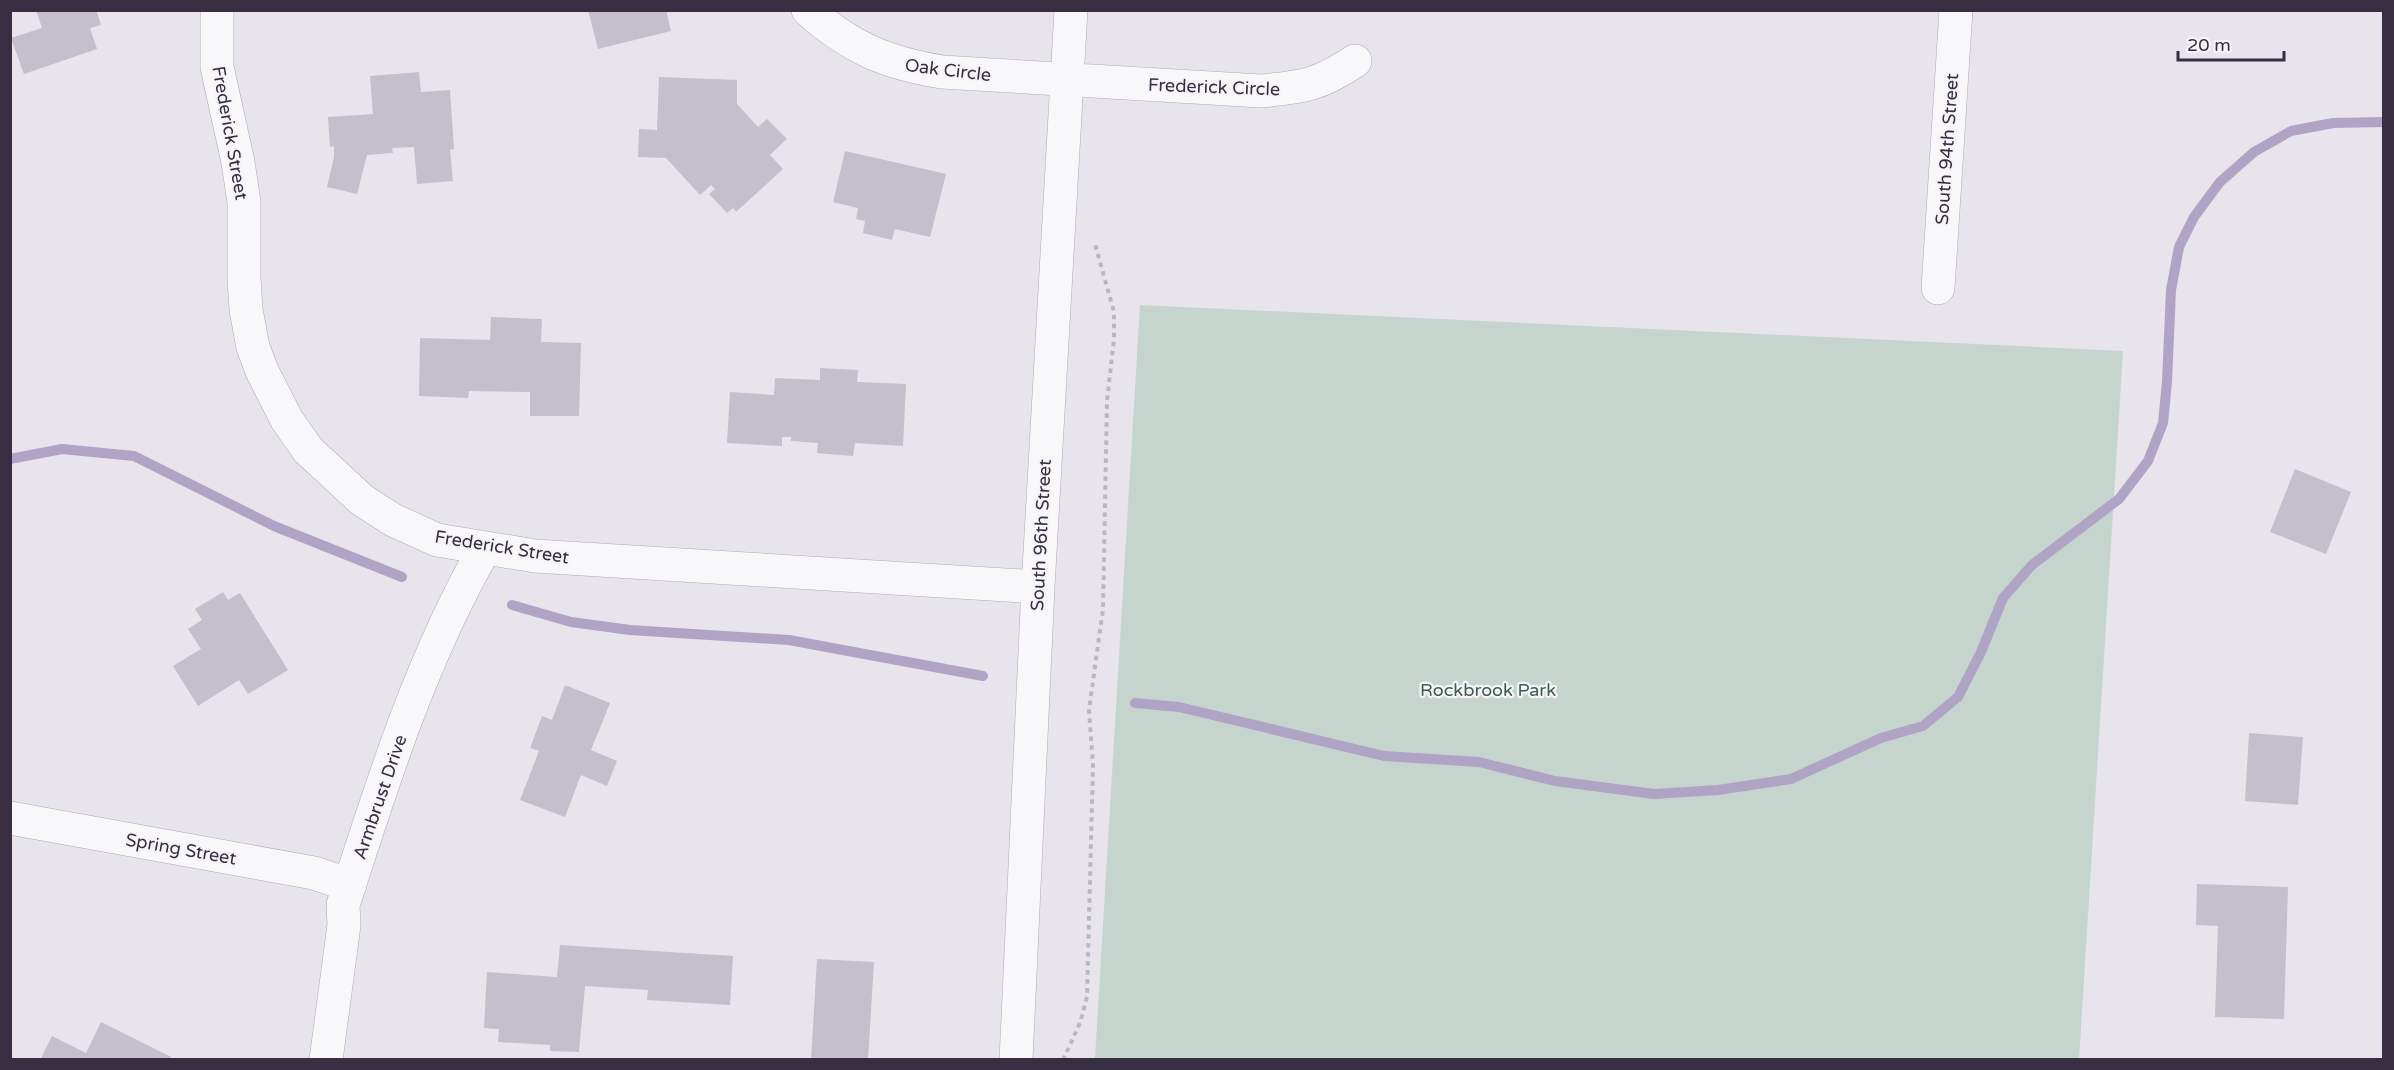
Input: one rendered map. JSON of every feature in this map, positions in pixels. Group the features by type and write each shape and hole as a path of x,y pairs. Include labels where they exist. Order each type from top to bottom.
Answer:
{"street":[{"name":"Frederick Street","path":"217,10 217,67 238,162 244,202 246,310 262,371 286,420 308,450 362,500 393,520 436,540 536,556 1038,587"},
{"name":"Oak Circle","path":"808,10 852,44 904,66 942,72 1067,81"},
{"name":"South 96th Street","path":"1016,1059 1038,587 1071,10"},
{"name":"South 94th Street","path":"1938,288 1956,10"},
{"name":"Frederick Circle","path":"1067,81 1261,91 1310,85 1326,80 1355,61"},
{"name":"Armbrust Drive","path":"326,1059 344,925 343,904 411,707 457,600 485,548"},
{"name":"Spring Street","path":"10,818 314,873 350,885"}],"path":[{"path":"1063,1059 1080,1023 1087,997 1093,765 1089,710 1103,609 1107,401 1114,339 1114,312 1091,234"}],"green space":[{"name":"Rockbrook Park","path":"1140,305 2123,351 2079,1059 1095,1059"}],"building":[{"path":"36,10 96,10 101,25 90,28 97,49 24,74 11,38 42,28"},
{"path":"588,10 666,10 671,31 598,49"},
{"path":"419,72 421,92 450,90 454,149 450,150 453,181 417,184 414,147 392,148 393,153 367,155 357,194 327,187 334,157 334,146 330,147 328,117 373,114 370,76"},
{"path":"659,77 737,80 737,104 758,127 767,119 787,139 770,155 783,169 736,212 733,208 727,213 709,194 715,189 711,185 700,195 666,158 638,157 639,129 657,130"},
{"path":"845,151 946,174 930,237 895,229 892,240 863,233 865,221 856,219 858,208 833,202"},
{"path":"491,317 542,319 541,342 581,343 579,416 530,416 530,392 469,391 468,398 419,396 420,338 490,340"},
{"path":"820,368 858,370 857,382 906,384 903,446 855,443 853,456 817,453 818,443 791,441 791,437 782,437 782,446 727,443 730,392 774,395 775,378 820,380"},
{"path":"2295,469 2351,492 2326,554 2270,532"},
{"path":"223,592 228,600 240,593 288,670 248,694 239,680 198,706 173,666 201,649 188,629 202,620 195,609"},
{"path":"565,685 610,703 591,750 617,761 607,786 581,775 565,817 520,800 539,751 530,748 542,716 552,720"},
{"path":"2249,733 2303,737 2298,805 2245,801"},
{"path":"2197,884 2288,887 2284,1019 2215,1017 2218,926 2196,925"},
{"path":"560,945 733,956 730,1005 647,1000 648,990 585,986 579,1052 550,1051 550,1045 498,1042 499,1029 484,1028 487,972 557,977"},
{"path":"817,959 874,962 868,1060 811,1060"},
{"path":"101,1022 171,1057 170,1060 40,1060 52,1036 86,1053"}],"waterway":[{"path":"1135,703 1179,707 1384,756 1479,762 1555,781 1654,794 1718,790 1791,779 1881,738 1923,726 1958,697 1981,652 2003,598 2032,565 2119,499 2148,461 2163,423 2171,290 2179,247 2194,217 2220,182 2254,152 2291,131 2333,123 2384,122"},
{"path":"10,459 62,449 134,456 274,526 402,577"},
{"path":"512,605 571,622 630,630 789,640 983,676"}]}
